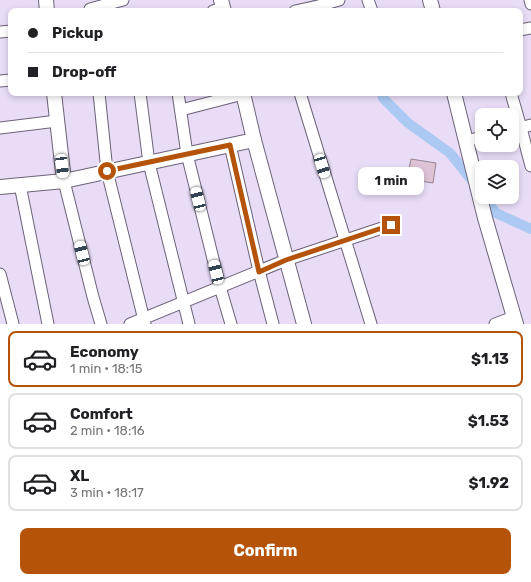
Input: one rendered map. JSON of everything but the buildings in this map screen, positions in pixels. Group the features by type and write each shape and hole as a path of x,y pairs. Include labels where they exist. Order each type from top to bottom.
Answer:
{"street":[{"path":"90,7 123,0"},
{"path":"530,0 531,4"},
{"path":"309,8 335,1"},
{"path":"54,96 64,180 92,297 101,324"},
{"path":"99,96 107,171 144,321"},
{"path":"140,96 149,163 189,324"},
{"path":"179,96 187,154 220,287 231,324"},
{"path":"181,110 232,96"},
{"path":"244,96 254,140 304,324"},
{"path":"301,96 371,324"},
{"path":"455,96 485,218 515,321 495,324"},
{"path":"512,96 531,166"},
{"path":"0,128 57,121"},
{"path":"466,141 475,139"},
{"path":"0,187 64,180 254,140"},
{"path":"230,145 259,272 273,324"},
{"path":"20,185 48,324"},
{"path":"130,324 144,321 183,302 286,260 391,225"},
{"path":"0,274 13,324"}],"waterway":[{"path":"317,0 328,8"},
{"path":"383,96 408,123 450,153 475,184"},
{"path":"489,204 496,213 531,229"}],"route":[{"path":"107,171 230,145 259,272 286,260 391,225"}]}
